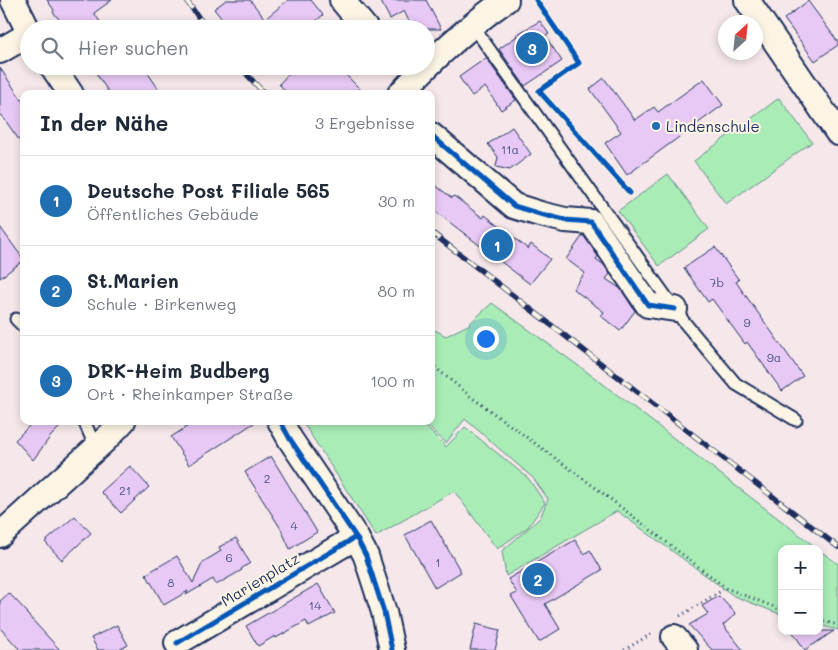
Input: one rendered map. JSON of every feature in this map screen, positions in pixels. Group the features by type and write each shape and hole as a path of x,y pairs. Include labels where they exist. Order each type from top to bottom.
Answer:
{"street":[{"path":"13,0 23,20"},
{"path":"342,0 359,20"},
{"path":"435,55 506,0"},
{"path":"747,0 838,133"},
{"path":"0,51 20,39"},
{"path":"58,75 68,90"},
{"path":"435,138 514,206 565,220 591,222 648,305 675,309"},
{"path":"0,535 119,425"},
{"path":"282,425 356,537 366,556 384,612 392,650"},
{"name":"Marienplatz","path":"177,644 356,537"}],"lane":[{"path":"472,25 675,309 736,384 796,420"},
{"path":"86,425 96,448"}],"path":[{"path":"435,367 470,396 596,488 726,588 778,608"},
{"path":"823,621 838,625"}],"green space":[{"path":"779,98 812,142 726,204 694,161"},
{"path":"668,174 709,229 659,266 618,211"},
{"path":"492,303 598,380 813,545 778,545 778,613 734,596 617,511 506,576 502,551 540,518 548,499 533,478 465,419 446,443 426,425 435,425 435,330 446,336 468,325"},
{"path":"305,425 424,425 446,447 465,427 528,478 545,503 528,527 497,549 454,491 376,536"},
{"path":"823,553 838,564 838,630 823,626"}],"building":[{"path":"47,0 112,0 94,13 99,20 60,20 53,12 54,10"},
{"path":"226,0 250,0 265,19 288,0 311,0 323,15 317,20 223,20 214,9"},
{"path":"380,0 426,0 441,29 435,29 435,20 408,20 404,11 390,19"},
{"path":"808,1 838,42 838,45 815,61 784,19"},
{"path":"540,21 549,34 545,36 562,61 525,86 499,49 516,35"},
{"path":"486,58 516,100 501,110 485,87 472,96 459,77"},
{"path":"0,68 20,97 20,141 0,113"},
{"path":"97,75 149,75 159,90 107,90"},
{"path":"288,75 346,75 361,90 284,90 279,84"},
{"name":"Lindenschule","path":"604,78 635,120 654,107 658,112 704,79 723,105 627,175 605,143 621,132 590,89"},
{"path":"512,127 531,154 510,170 496,167 498,157 488,144"},
{"path":"435,185 452,198 454,196 483,218 485,215 528,249 531,244 550,259 530,284 435,211"},
{"path":"0,227 20,254 20,263 0,278"},
{"path":"583,235 598,256 596,259 604,265 610,274 606,279 621,289 635,311 620,331 601,316 604,312 573,289 585,273 566,259"},
{"path":"715,247 739,280 736,282 803,376 782,391 747,342 745,344 712,299 708,302 684,268"},
{"path":"30,425 62,425 33,460 15,440"},
{"path":"190,425 251,425 189,465 171,437"},
{"path":"271,456 317,532 290,549 281,529 245,472"},
{"path":"130,466 149,487 121,513 101,492"},
{"path":"75,516 91,533 62,560 45,542"},
{"path":"431,520 461,572 435,588 405,535"},
{"path":"236,538 250,563 242,570 216,585 213,579 164,605 146,574 177,556 193,583 203,562 221,551 219,547"},
{"path":"575,540 584,554 590,550 602,570 545,604 560,629 539,642 511,596 517,593 508,579"},
{"path":"318,584 335,613 309,627 306,621 258,646 246,626"},
{"path":"9,593 60,650 20,650 0,628 0,601"},
{"path":"719,596 736,614 723,625 743,650 712,650 689,625 708,614 702,606"},
{"path":"476,624 500,630 495,650 470,650"},
{"path":"117,625 128,645 119,650 98,650 91,638"},
{"path":"823,631 834,631 805,650 795,635 823,635"}],"railway":[{"path":"186,0 200,20"},
{"path":"247,75 261,90"},
{"path":"435,235 838,547"}],"cycle path":[{"path":"536,0 579,63 539,91 630,193"},
{"path":"435,138 514,206 565,220 591,222 648,305 675,309"},
{"path":"282,425 356,537 366,556 384,612 392,650"},
{"path":"177,643 356,537"}],"place":[{"name":"DRK-Heim Budberg","path":"532,48"},
{"name":"Lindenschule","path":"656,126"},
{"name":"Deutsche Post Filiale 565","path":"497,245"},
{"name":"St.Marien","path":"538,579"}]}
